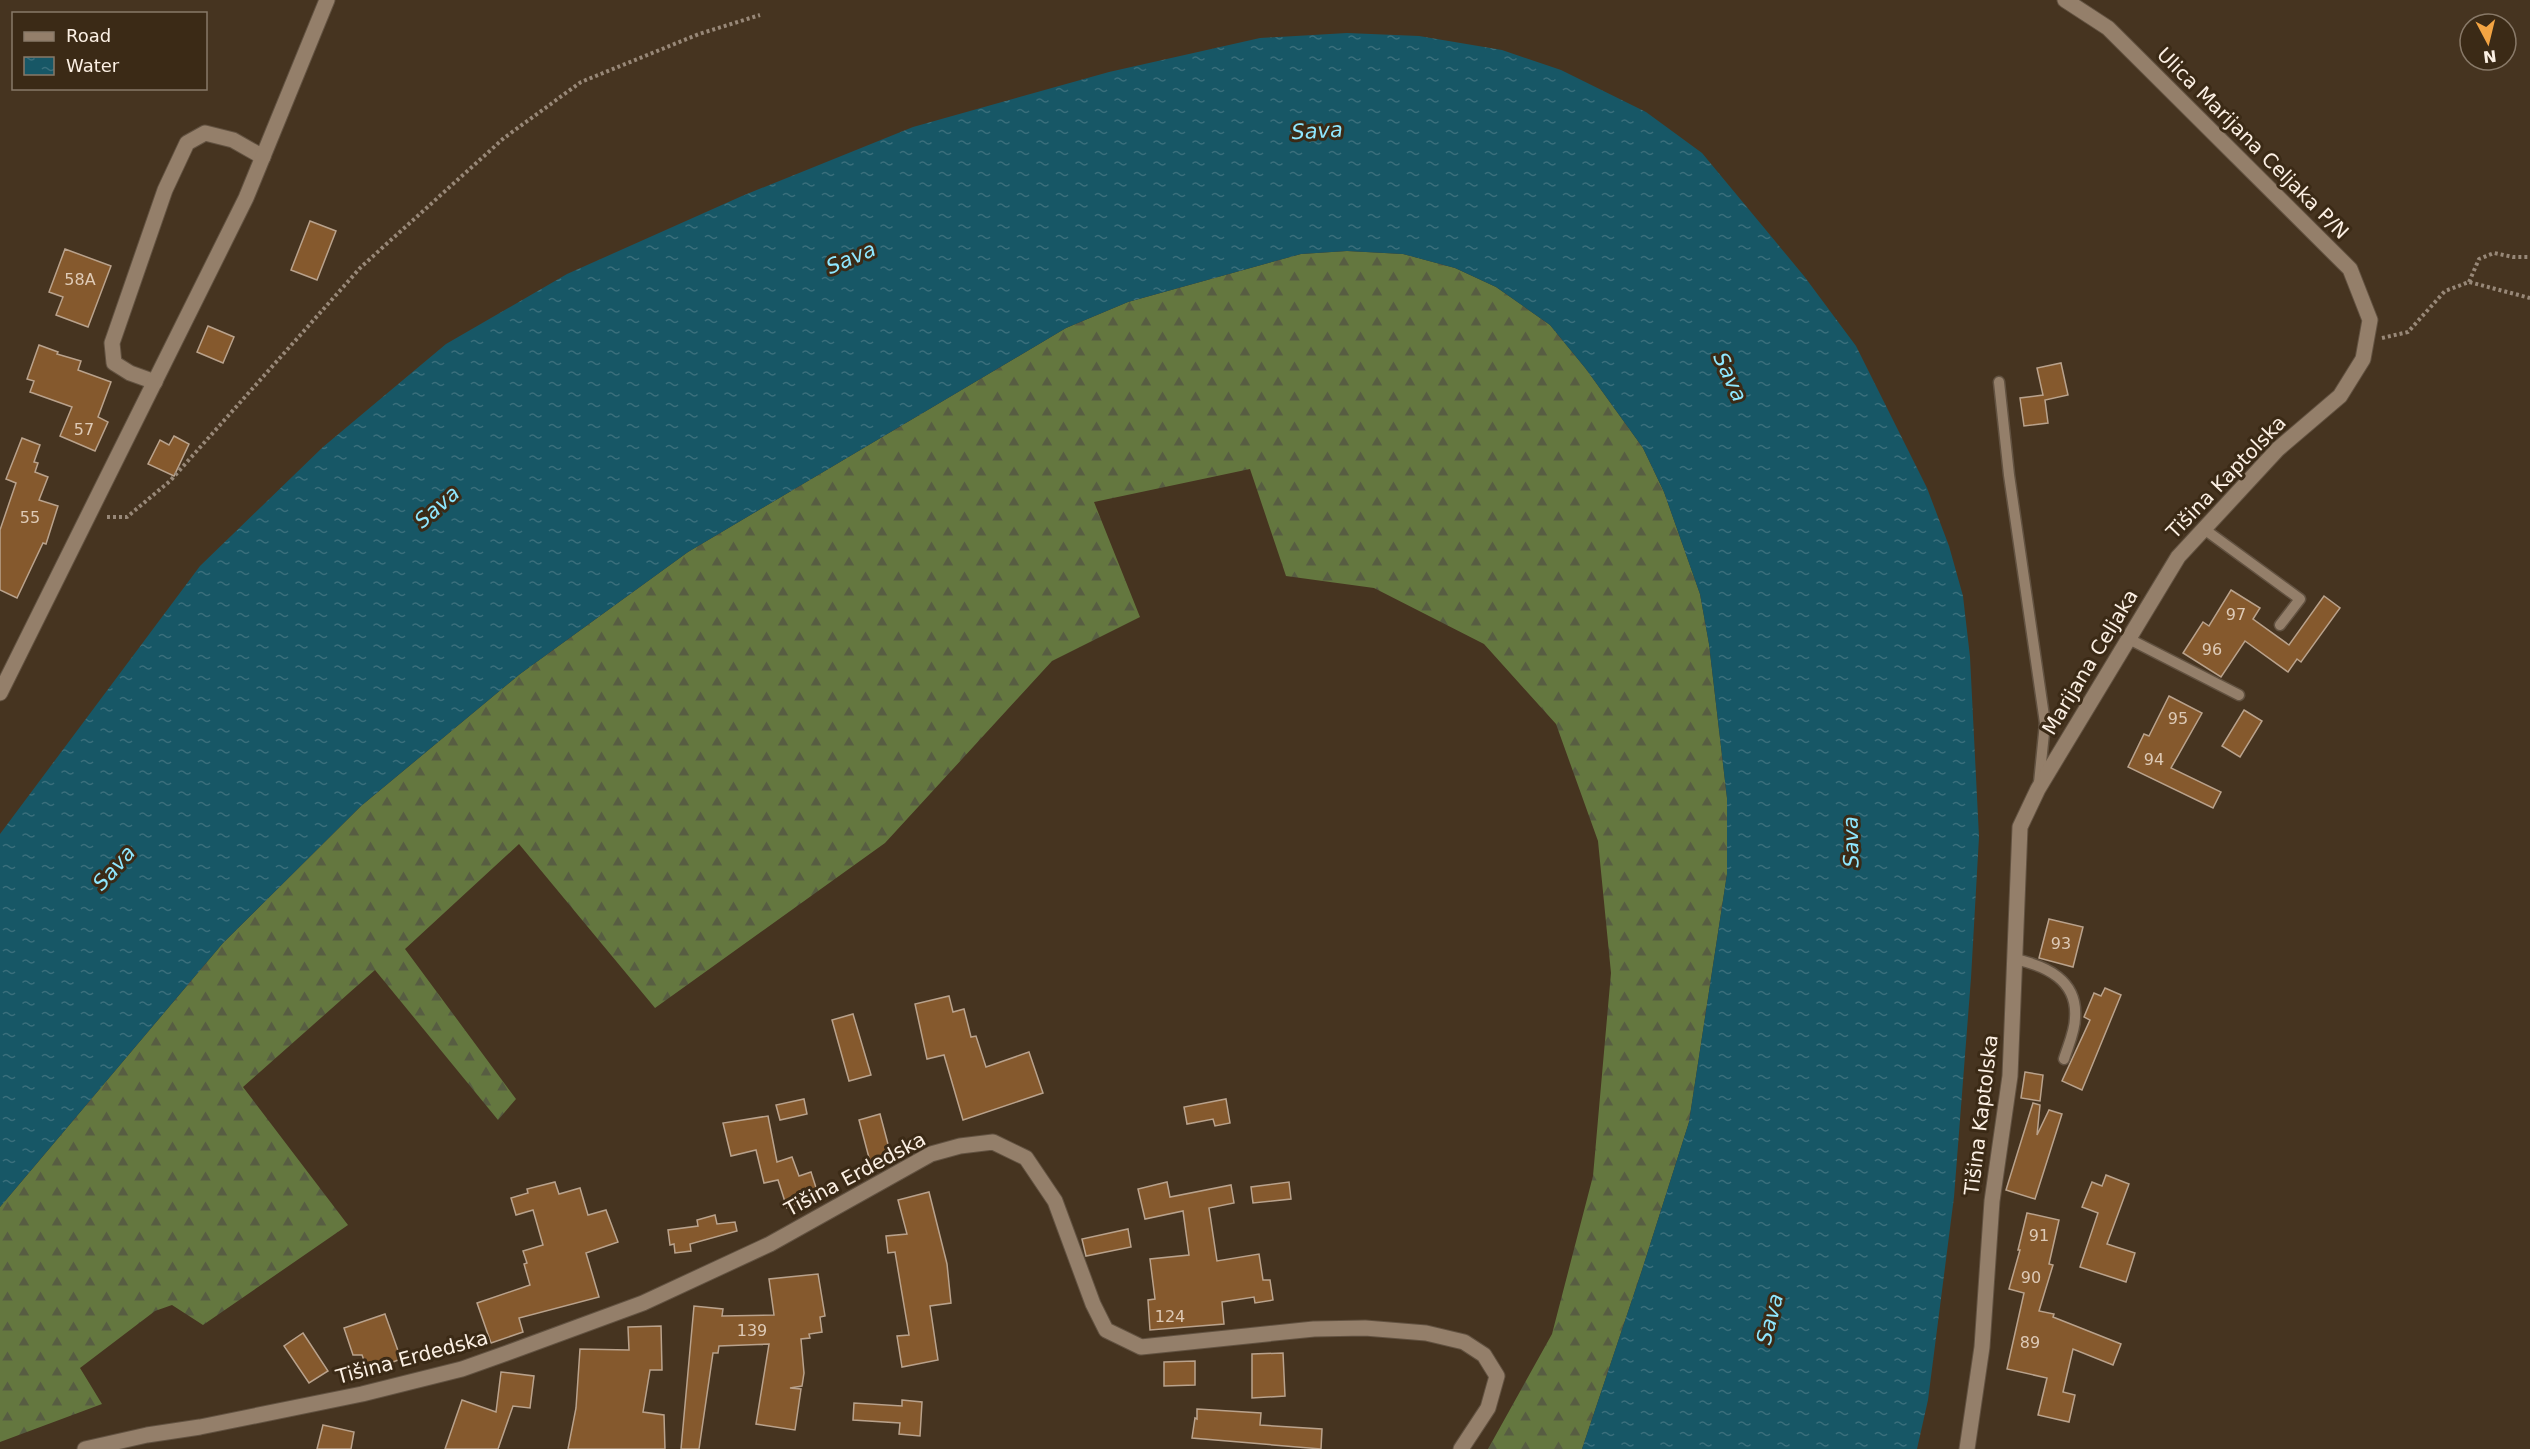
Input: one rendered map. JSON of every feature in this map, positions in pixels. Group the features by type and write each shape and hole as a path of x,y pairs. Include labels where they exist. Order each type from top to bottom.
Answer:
{"main road":[{"path":"0,693 246,198 327,0"},
{"name":"Ulica Marijana Celjaka P/N","path":"2066,0 2108,28 2350,269 2370,320 2366,342"},
{"path":"155,382 130,373 114,363 112,344 165,190 187,143 205,133 233,140 263,157"},
{"name":"Tišina Kaptolska","path":"2178,557 2278,449 2340,396 2363,359 2366,342"},
{"name":"Marijana Celjaka","path":"2038,789 2178,557"},
{"name":"Tišina Kaptolska","path":"1967,1449 1982,1347 1992,1201 2010,1076 2020,827 2038,789"},
{"name":"Tišina Erdedska","path":"85,1449 362,1394 462,1369 662,1294 770,1244 931,1154 960,1146 993,1142 1026,1158 1055,1201 1093,1304 1106,1330 1141,1347 1314,1329 1365,1328 1426,1333 1464,1342 1484,1355 1497,1376 1488,1408 1461,1449"}],"lane":[{"path":"1999,382 2009,475 2045,723 2038,789"},
{"path":"2204,529 2300,598 2280,625"},
{"path":"2129,639 2239,695"},
{"path":"2015,959 2033,963 2060,978 2074,995 2076,1019 2064,1059"}],"path":[{"path":"88,516 127,518 170,481 361,267 504,138 581,82 699,34 760,15"},
{"path":"2469,282 2479,259 2494,253 2513,257 2530,257"},
{"path":"2366,342 2408,332 2445,291 2469,282 2530,298"}],"green space":[{"path":"1347,251 1403,254 1455,268 1496,287 1550,325 1586,369 1643,448 1664,492 1700,594 1709,644 1727,798 1727,874 1689,1122 1582,1449 1488,1449 1552,1334 1593,1176 1611,973 1598,841 1556,724 1484,644 1374,588 1286,576 1250,469 1094,502 1140,617 1052,661 885,843 655,1008 519,844 405,949 516,1099 498,1120 375,970 243,1087 348,1225 203,1325 172,1305 155,1311 80,1368 102,1404 0,1442 0,1207 223,943 361,806 520,674 688,552 1066,328 1128,302 1301,254"}],"water":[{"name":"Sava","path":"1347,33 1419,36 1502,50 1561,70 1646,112 1702,153 1804,276 1856,346 1927,488 1949,546 1963,596 1970,657 1979,837 1954,1197 1928,1400 1917,1449 1582,1449 1689,1122 1727,874 1727,798 1709,644 1700,594 1664,492 1643,448 1586,369 1550,325 1496,287 1455,268 1403,254 1347,251 1301,254 1128,302 1066,328 688,552 520,674 361,806 223,943 0,1207 0,834 200,566 323,447 446,344 567,274 742,196 913,127 1109,72 1260,38"}],"building":[{"path":"310,221 336,231 317,280 291,270"},
{"path":"65,249 111,266 88,327 56,315 63,297 49,292"},
{"path":"208,326 234,337 223,363 197,352"},
{"path":"39,345 58,352 57,354 81,361 78,370 111,382 98,417 108,422 95,451 60,436 72,407 30,392 34,381 27,379"},
{"path":"2061,363 2068,395 2045,400 2048,423 2024,426 2020,398 2043,395 2037,368"},
{"path":"174,436 189,444 174,476 148,464 160,440 169,445"},
{"path":"22,438 40,445 34,462 38,463 35,472 48,477 39,500 58,506 46,544 43,543 17,598 0,590 0,530 16,483 6,479"},
{"path":"2231,590 2260,608 2253,619 2289,645 2324,596 2340,608 2301,662 2297,659 2288,672 2245,641 2221,677 2183,653 2203,622 2209,626"},
{"path":"2169,696 2202,713 2171,768 2221,792 2213,808 2128,767 2144,734 2149,736"},
{"path":"2244,710 2262,721 2240,757 2222,746"},
{"path":"2049,919 2083,927 2073,967 2039,958"},
{"path":"2105,988 2121,995 2082,1090 2062,1081 2090,1020 2084,1017 2094,993 2101,996"},
{"path":"949,996 953,1012 964,1009 971,1037 976,1036 986,1067 1029,1052 1043,1093 963,1120 944,1055 927,1059 915,1004"},
{"path":"853,1014 871,1075 849,1081 832,1020"},
{"path":"2025,1072 2043,1075 2040,1101 2021,1098"},
{"path":"804,1099 807,1114 780,1120 776,1105"},
{"path":"1226,1099 1230,1123 1215,1126 1213,1119 1187,1124 1184,1107"},
{"path":"2033,1103 2040,1105 2037,1135 2049,1110 2062,1114 2035,1199 2006,1190"},
{"path":"880,1114 893,1163 872,1169 859,1120"},
{"path":"768,1116 777,1162 792,1157 799,1176 811,1172 819,1197 787,1208 778,1180 764,1183 756,1150 731,1156 723,1123"},
{"path":"2106,1175 2129,1184 2107,1244 2135,1253 2126,1282 2080,1267 2098,1213 2082,1207 2092,1182 2102,1186"},
{"path":"555,1182 559,1194 580,1188 588,1215 606,1210 618,1242 586,1253 599,1297 519,1318 523,1332 491,1343 477,1303 530,1285 523,1251 543,1245 533,1210 516,1215 511,1198 528,1193 527,1189"},
{"path":"1167,1182 1170,1197 1231,1185 1234,1203 1209,1208 1217,1261 1259,1254 1263,1280 1270,1280 1273,1300 1255,1303 1254,1297 1222,1302 1224,1324 1150,1330 1148,1300 1155,1299 1150,1259 1189,1255 1183,1211 1145,1219 1138,1189"},
{"path":"1289,1182 1291,1199 1253,1203 1251,1187"},
{"path":"929,1192 947,1264 951,1303 930,1306 938,1360 902,1367 897,1336 909,1335 895,1252 888,1253 886,1236 907,1234 898,1200"},
{"path":"2027,1213 2059,1220 2049,1264 2053,1265 2039,1311 2054,1314 2053,1317 2121,1344 2113,1365 2073,1349 2063,1392 2075,1395 2069,1422 2038,1415 2047,1378 2007,1369 2024,1293 2009,1289"},
{"path":"715,1215 717,1224 735,1222 737,1231 690,1244 691,1251 675,1253 674,1244 670,1245 668,1230 698,1226 697,1220"},
{"path":"1128,1229 1131,1247 1086,1256 1082,1239"},
{"path":"818,1274 825,1316 820,1317 822,1332 809,1334 810,1338 801,1339 804,1373 802,1386 790,1388 801,1389 795,1430 756,1424 769,1344 719,1346 718,1353 713,1353 699,1449 681,1449 694,1306 723,1309 722,1316 774,1315 769,1279"},
{"path":"385,1314 401,1359 368,1371 362,1355 353,1355 344,1328"},
{"path":"661,1326 662,1370 650,1370 643,1412 664,1415 665,1449 568,1449 576,1408 580,1349 629,1350 628,1327"},
{"path":"303,1333 328,1371 309,1383 284,1346"},
{"path":"1283,1353 1285,1396 1252,1398 1252,1354"},
{"path":"1195,1361 1195,1385 1164,1386 1164,1362"},
{"path":"501,1372 534,1376 530,1408 513,1406 498,1449 445,1449 462,1400 496,1412"},
{"path":"902,1400 922,1402 920,1436 899,1434 900,1423 853,1420 854,1403 902,1406"},
{"path":"1197,1409 1261,1413 1260,1425 1322,1429 1321,1449 1192,1438"},
{"path":"323,1425 354,1432 351,1449 317,1449"}]}
